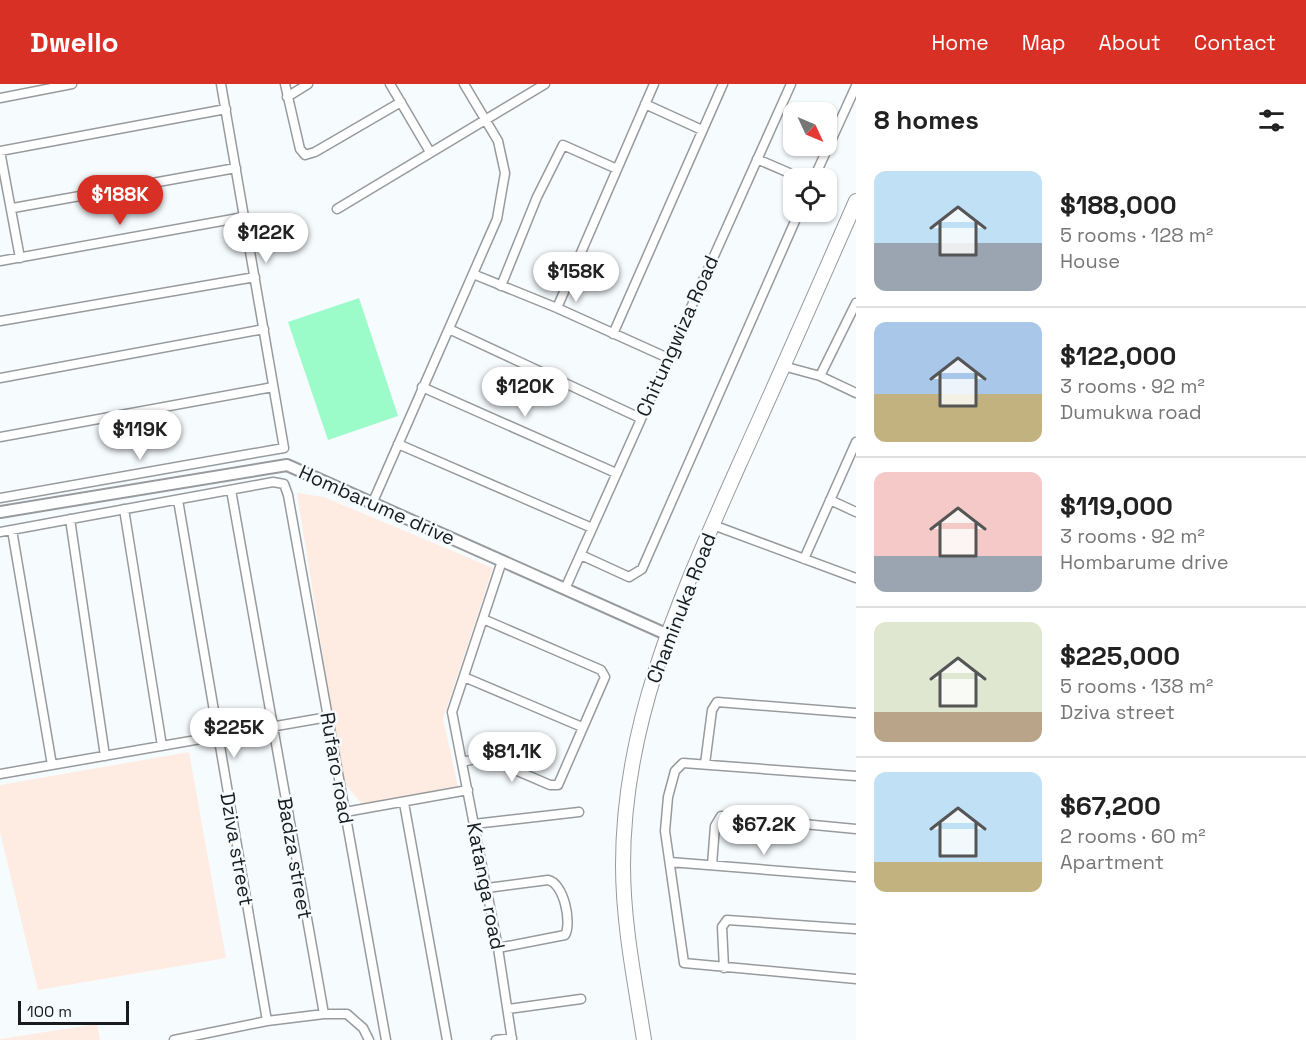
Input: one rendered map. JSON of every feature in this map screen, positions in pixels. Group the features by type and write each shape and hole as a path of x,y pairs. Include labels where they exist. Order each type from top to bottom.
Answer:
{"main road":[{"name":"Chaminuka Road","path":"644,1040 626,922 624,834 641,715 666,634 856,201"}],"street":[{"path":"0,98 72,84"},
{"path":"0,498 284,448 221,84"},
{"path":"285,84 300,149 305,155 315,152 401,102"},
{"path":"287,97 308,84"},
{"path":"390,84 430,152"},
{"path":"372,504 497,219 505,173 498,141 464,84"},
{"path":"337,209 545,84"},
{"path":"557,308 654,84"},
{"path":"613,334 723,84"},
{"name":"Chitungwiza Road","path":"565,589 640,417 791,84"},
{"path":"819,168 856,86"},
{"path":"645,104 702,129"},
{"path":"20,258 13,208 0,151 226,109"},
{"path":"501,286 537,197 563,145 617,169"},
{"path":"757,159 783,170"},
{"path":"13,208 236,168"},
{"path":"0,261 244,217"},
{"path":"581,555 629,577 642,569 795,222"},
{"path":"473,274 557,308 668,358"},
{"path":"0,321 255,277"},
{"path":"820,376 856,303"},
{"path":"0,378 264,329"},
{"path":"449,329 640,417"},
{"path":"783,366 820,376 856,393"},
{"path":"0,437 273,387"},
{"path":"423,387 616,473"},
{"path":"804,559 830,500 853,456 856,442"},
{"path":"398,444 592,528"},
{"name":"Hombarume drive","path":"0,512 287,465 666,634"},
{"name":"Rufaro road","path":"231,490 273,482 284,484 288,495 386,1040"},
{"path":"0,532 231,490"},
{"name":"Badza street","path":"231,490 324,1014"},
{"name":"Dziva street","path":"178,500 267,1021"},
{"path":"830,500 856,512"},
{"path":"124,509 162,746"},
{"path":"70,519 105,756"},
{"path":"713,525 856,578"},
{"path":"12,530 52,765"},
{"name":"Katanga road","path":"502,561 452,712 487,888 512,1039"},
{"path":"462,762 484,757 550,786 558,785 605,677 601,670 483,619"},
{"path":"464,677 582,727"},
{"path":"705,764 712,710 717,702 856,712"},
{"path":"0,774 328,717"},
{"path":"856,776 683,764 675,771 665,818 683,960 687,965 856,979"},
{"path":"345,812 468,790"},
{"path":"404,802 447,1040"},
{"path":"474,824 579,812"},
{"path":"712,865 715,826 721,816 856,829"},
{"path":"670,862 856,877"},
{"path":"487,888 548,880 557,883 562,893 568,928 565,935 498,948"},
{"path":"724,968 722,927 727,920 856,929"},
{"path":"508,1009 581,999"},
{"path":"174,1040 188,1039 267,1021 324,1014 347,1014 363,1028 369,1040"},
{"path":"496,1040 512,1039"}],"shaded area":[{"path":"297,493 324,497 493,568 443,719 458,787 363,805 343,782"},
{"path":"189,752 226,958 38,990 0,832 0,785"},
{"path":"97,1024 100,1040 0,1040 0,1039"}],"green space":[{"path":"359,298 398,416 328,440 288,322"}]}
